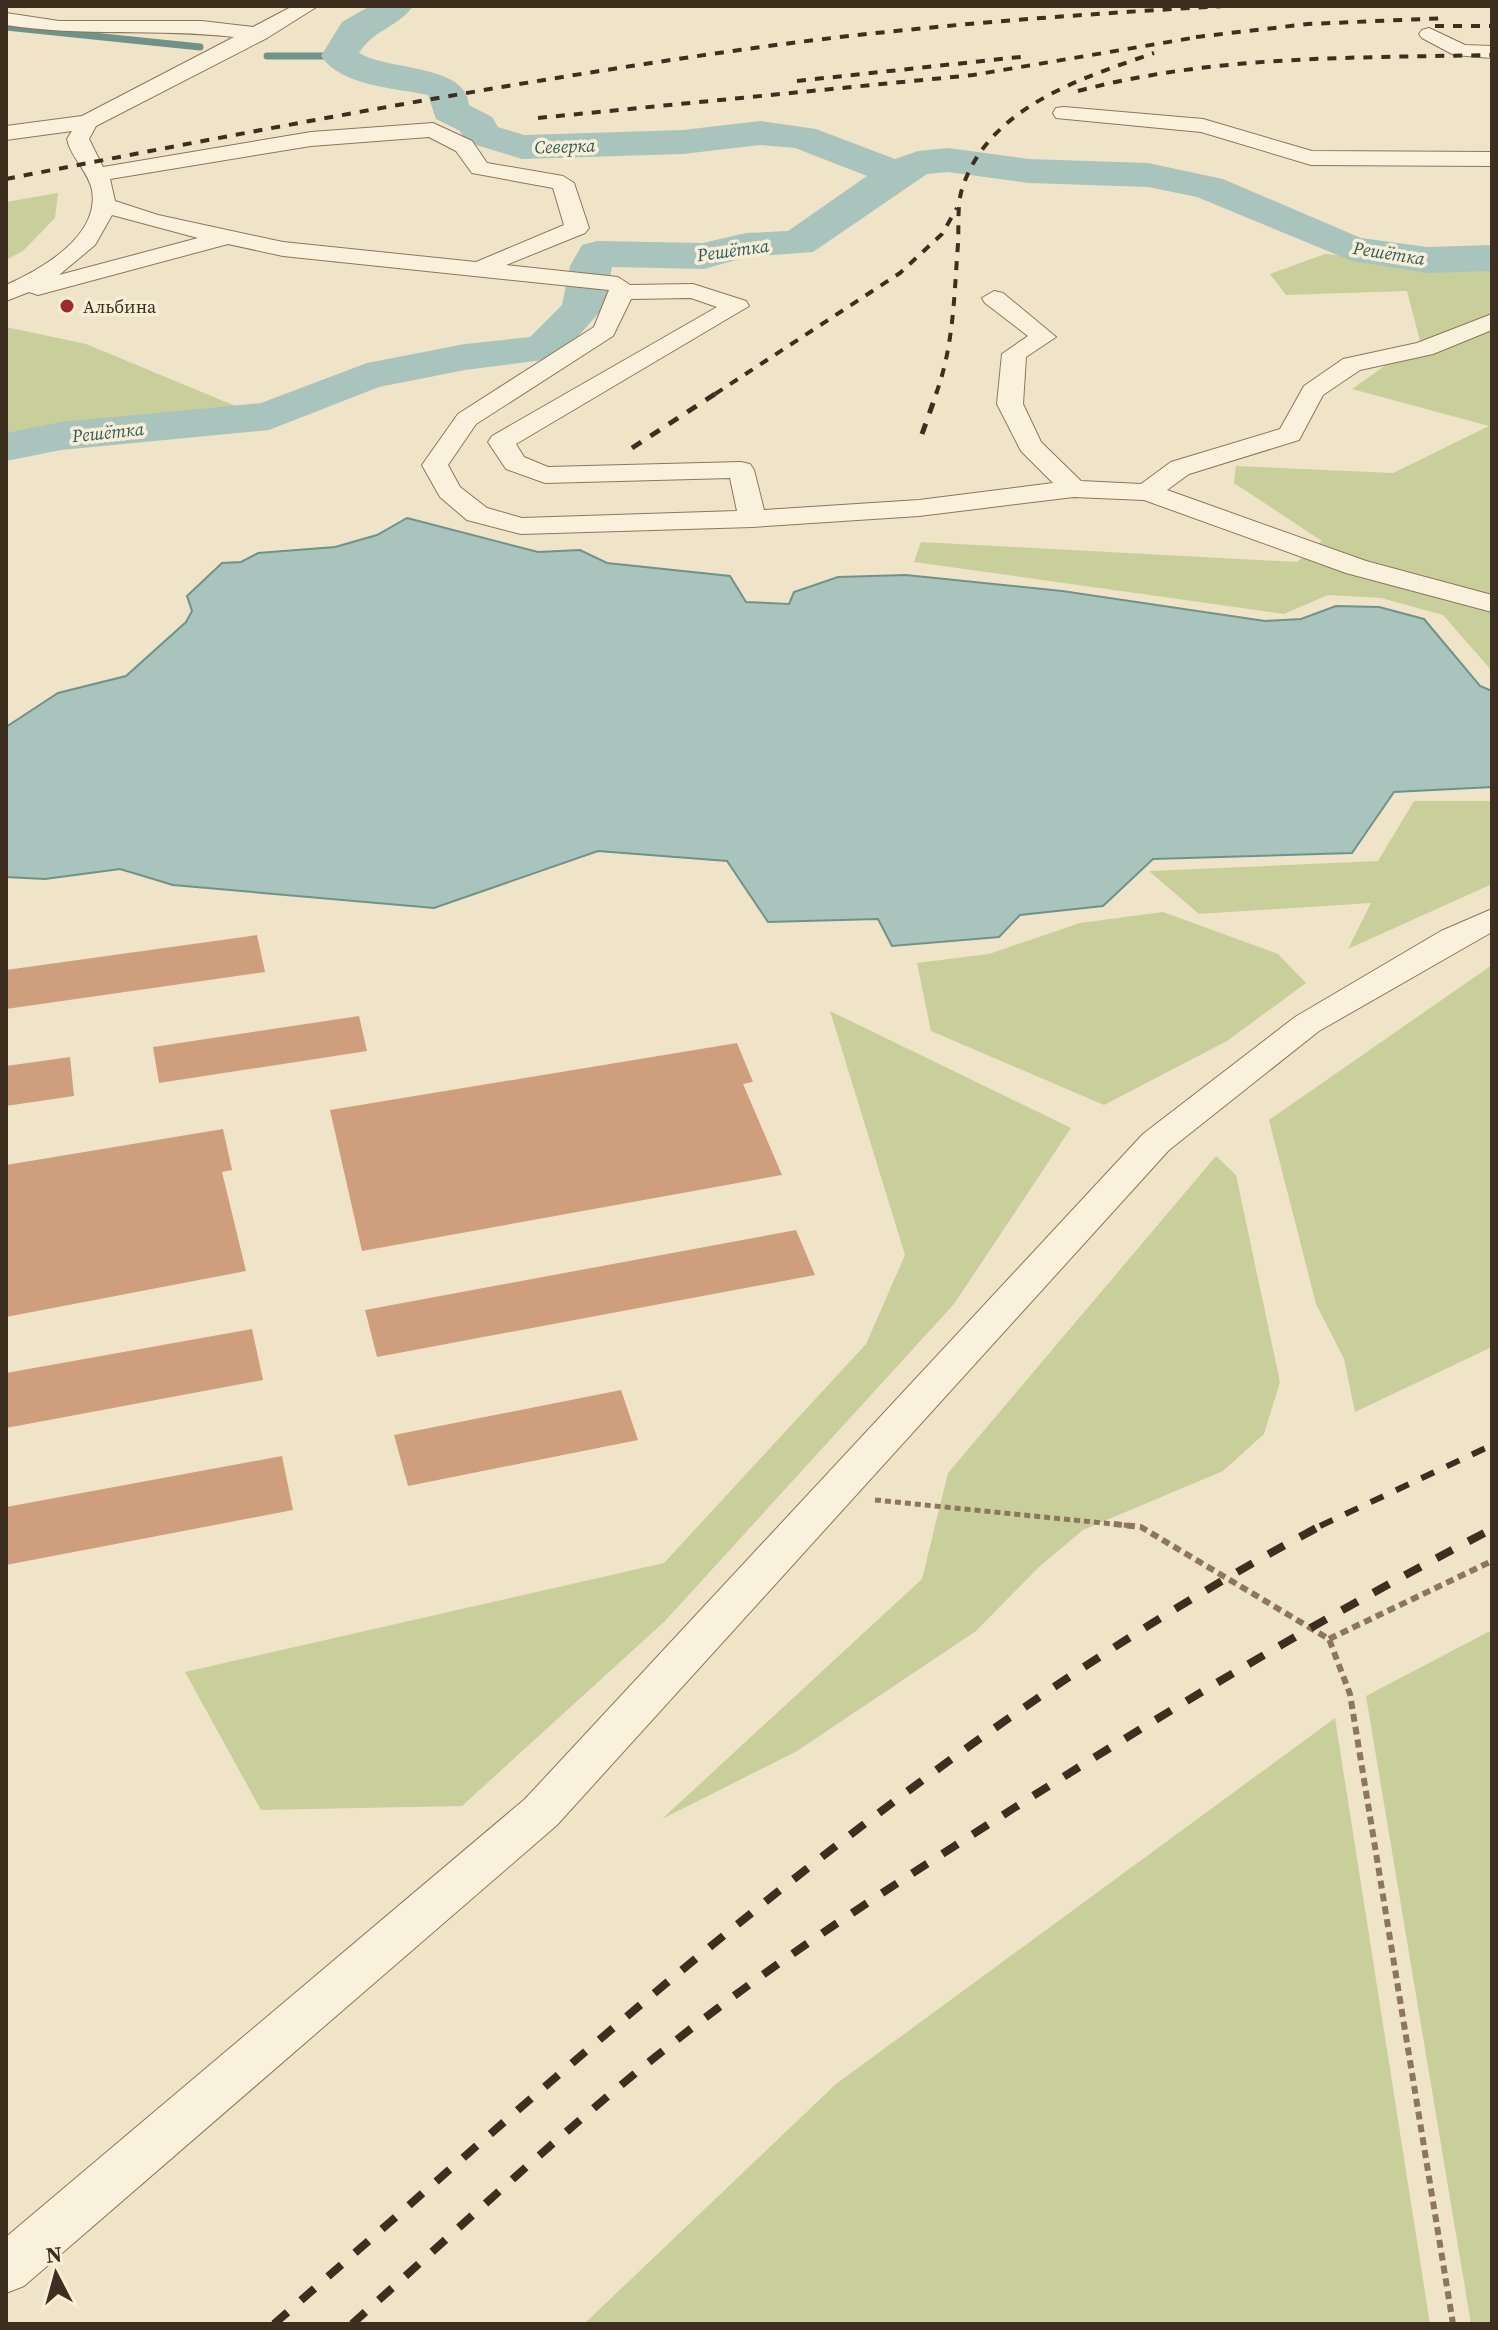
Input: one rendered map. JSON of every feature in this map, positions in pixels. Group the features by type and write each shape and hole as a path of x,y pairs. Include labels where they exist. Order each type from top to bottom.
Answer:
{"street":[{"path":"6,133 87,122 260,34 308,6"},
{"path":"6,19 59,27 202,27 260,34"},
{"path":"1429,34 1461,51 1492,52"},
{"path":"1064,113 1203,126 1311,158 1492,159"},
{"path":"6,295 65,261 91,232 103,205 97,175 79,149 78,139 87,122"},
{"path":"97,175 311,139 433,130 464,146 480,168 563,183 577,228 529,245 476,271"},
{"path":"103,205 223,239 328,255 617,287 693,291 737,306 501,442 515,463 545,475 741,470 752,519"},
{"path":"6,295 223,239"},
{"path":"617,287 604,331 467,419 435,465 449,491 477,514 521,526 752,519 919,508 1074,489 1147,492 1356,567 1492,604"},
{"path":"994,298 1044,337 1014,354 1010,404 1030,445 1074,489"},
{"path":"1147,492 1180,468 1290,434 1313,391 1352,364 1424,349 1492,321"},
{"path":"6,2269 541,1812 1156,1142 1307,1024 1453,938 1492,919"}],"path":[{"path":"831,1496 1141,1527 1329,1639 1350,1694 1453,2324"},
{"path":"1329,1639 1492,1561"}],"green space":[{"path":"58,193 55,218 23,251 6,260 6,202"},
{"path":"1325,254 1492,269 1492,671 1443,615 1381,598 1328,595 1284,614 914,562 921,542 1297,562 1322,541 1234,483 1236,466 1393,473 1489,426 1352,389 1420,341 1407,291 1286,295 1270,274"},
{"path":"6,327 86,344 238,407 6,435"},
{"path":"1414,801 1492,801 1492,884 1348,949 1371,903 1199,914 1149,871 1378,861"},
{"path":"1163,912 1278,954 1306,983 1227,1041 1104,1105 931,1031 917,963 989,954 1080,923"},
{"path":"1492,965 1492,1347 1355,1412 1344,1359 1316,1304 1269,1120"},
{"path":"830,1011 1071,1128 954,1304 665,1621 462,1806 261,1810 185,1672 664,1563 866,1344 905,1255"},
{"path":"1216,1156 1236,1175 1280,1382 1264,1434 1223,1471 1083,1530 1039,1567 976,1631 797,1751 662,1819 922,1579 948,1473"},
{"path":"1492,1630 1492,2324 1471,2324 1366,1696"},
{"path":"1335,1718 1430,2324 584,2324 836,2084"}],"water":[{"path":"407,518 538,552 580,550 607,563 730,576 746,602 789,604 794,592 838,577 906,575 1062,591 1265,621 1301,619 1336,606 1379,607 1424,619 1480,686 1492,691 1492,787 1394,792 1352,853 1153,859 1103,906 1020,915 999,937 892,946 878,919 768,922 727,861 598,851 434,908 173,885 120,869 45,879 6,877 6,727 58,693 126,676 186,622 192,611 187,596 222,563 241,562 258,553 335,547 377,535"}],"building":[{"path":"257,935 265,972 6,1009 6,970"},
{"path":"359,1016 367,1051 159,1083 153,1047"},
{"path":"737,1043 753,1082 743,1084 782,1175 362,1251 330,1110"},
{"path":"70,1057 74,1096 6,1106 6,1066"},
{"path":"223,1129 232,1170 222,1172 246,1271 6,1317 6,1165"},
{"path":"796,1230 815,1275 377,1357 365,1310"},
{"path":"252,1329 263,1380 6,1428 6,1373"},
{"path":"621,1390 638,1440 408,1486 394,1435"},
{"path":"282,1456 293,1510 6,1565 6,1507"}],"waterway":[{"name":"Северка","path":"395,6 355,30 339,56 360,69 441,87 449,94 450,111 478,125 480,134 522,147 683,142 760,133 802,137 897,174"},
{"path":"6,27 200,47"},
{"path":"267,56 339,56"},
{"name":"Решётка","path":"897,174 918,163 948,160 1029,171 1148,175 1209,188 1352,249 1427,260 1492,258"},
{"name":"Решётка","path":"6,447 61,436 269,416 367,376 465,357 543,349 582,307 591,266 597,254 704,256 746,245 798,243 897,174"}],"railway":[{"path":"6,179 477,91 761,47 992,22 1223,6"},
{"path":"1203,36 1308,24 1447,18"},
{"path":"1435,26 1492,26"},
{"path":"538,118 973,75 1203,36"},
{"path":"1196,37 1203,36"},
{"path":"936,394 952,320 960,195 975,161 993,137 1015,117 1041,100 1068,85 1154,53"},
{"path":"1078,91 1129,79 1232,65 1335,58 1492,55"},
{"path":"797,81 1029,56"},
{"path":"715,394 900,273 942,234 957,208"},
{"path":"632,448 718,392"},
{"path":"922,434 937,392"},
{"path":"1323,1525 1492,1445"},
{"path":"274,2324 649,1998 776,1893 907,1792 1042,1696 1180,1606 1323,1525"},
{"path":"352,2324 623,2083 790,1955 976,1832 1191,1699 1370,1595 1492,1529"}],"place":[{"name":"Альбина","path":"67,306"}]}
